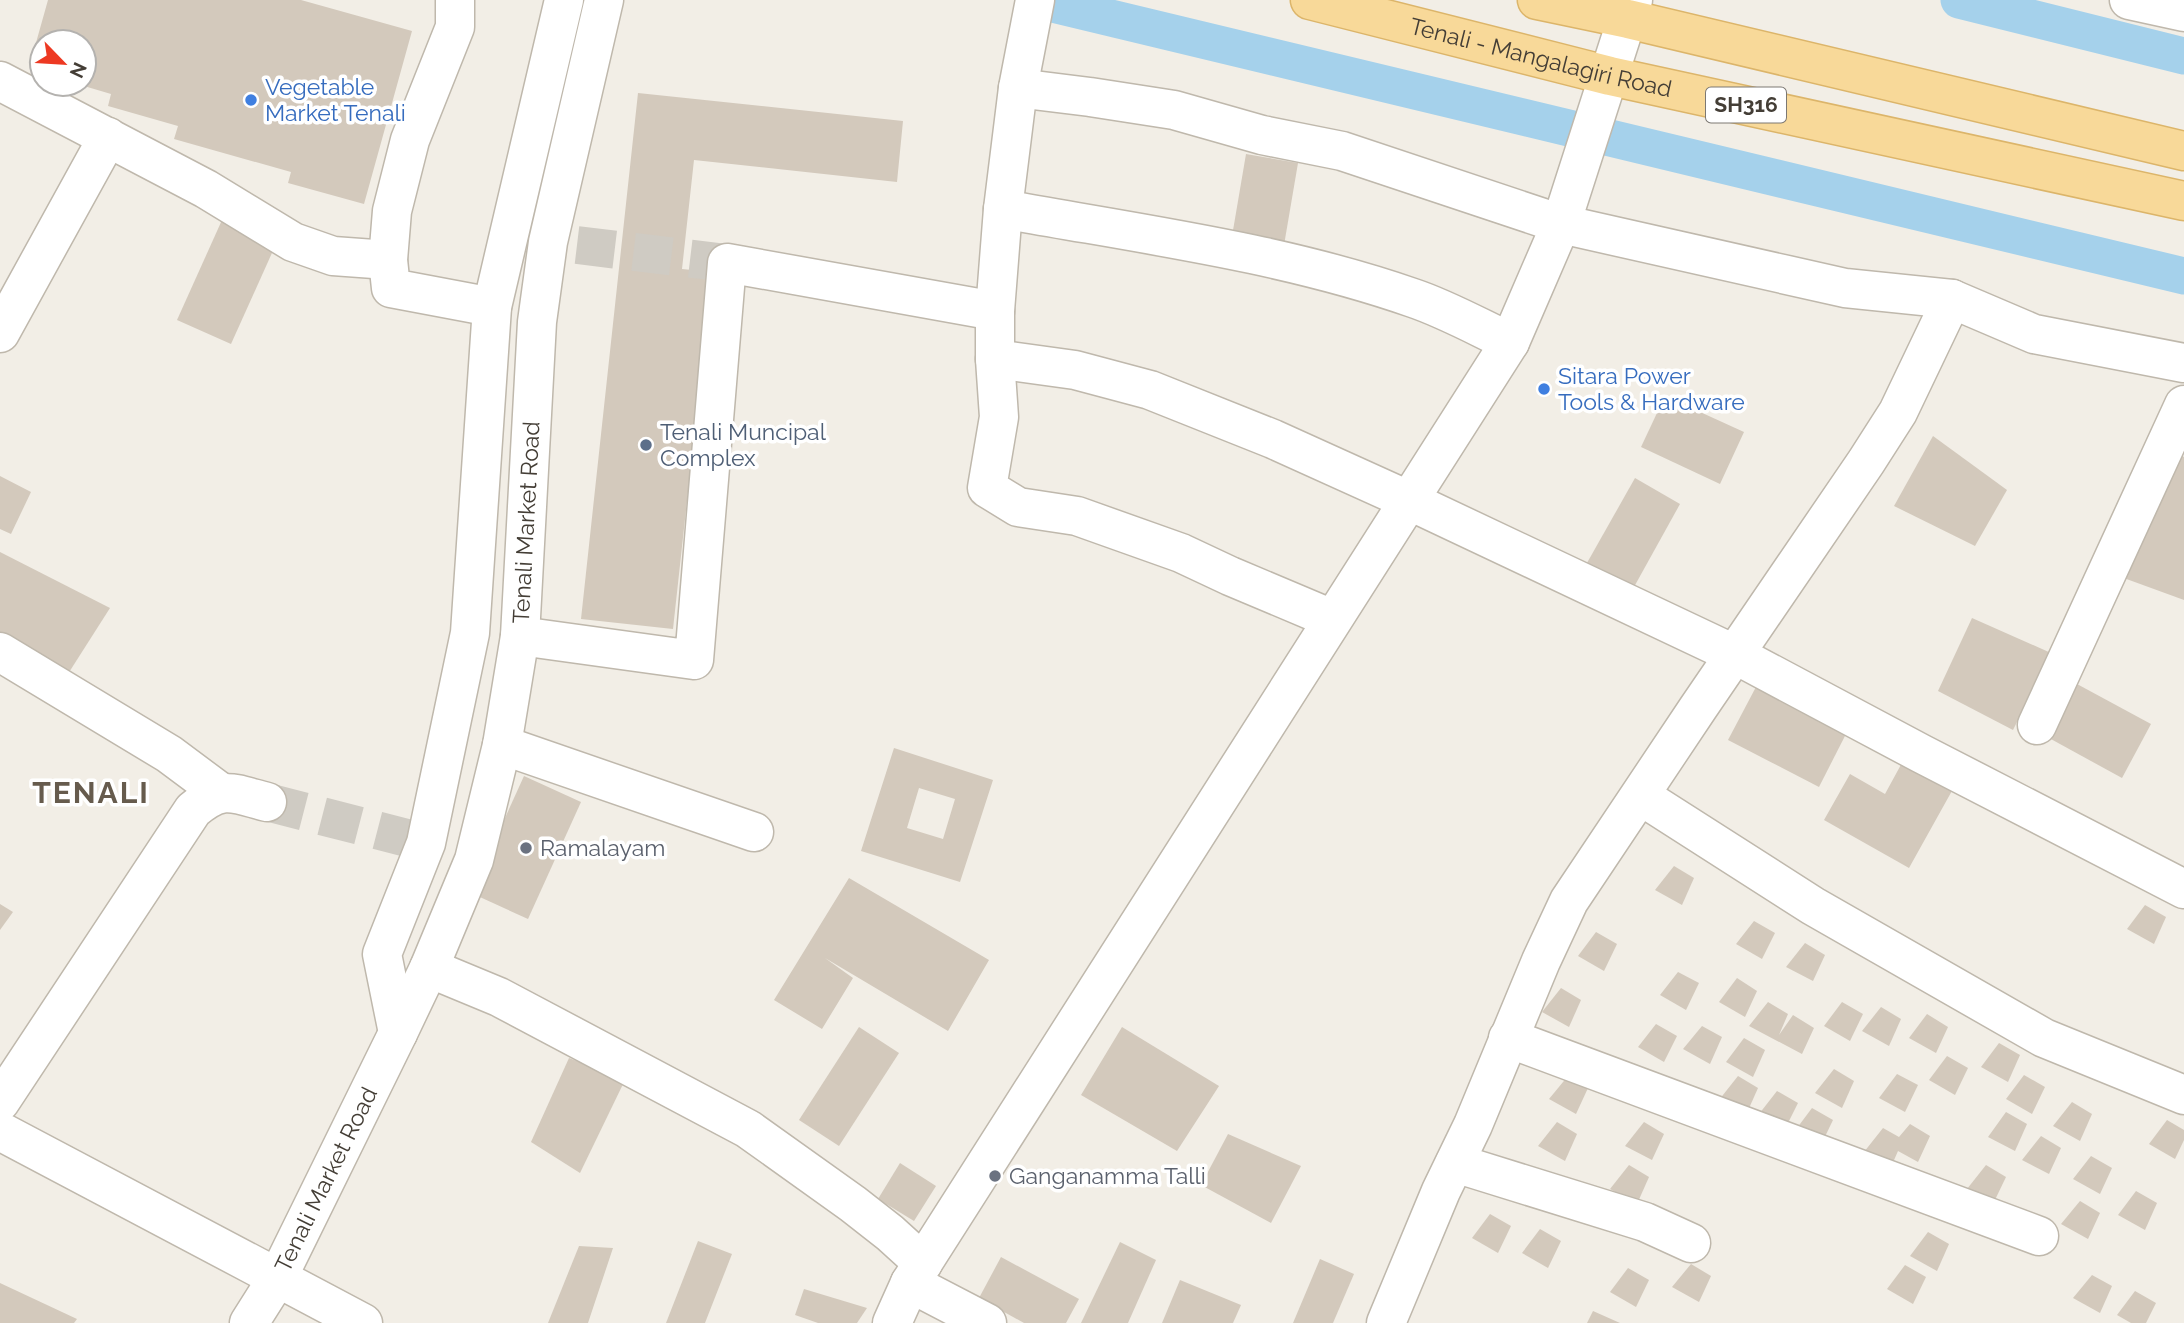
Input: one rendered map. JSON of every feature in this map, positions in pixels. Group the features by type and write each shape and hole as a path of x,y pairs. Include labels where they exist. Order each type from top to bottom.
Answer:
{"main road":[{"name":"Tenali - Mangalagiri Road","path":"1310,0 1605,91 2184,201"},
{"name":"SH316","path":"1537,0 1630,10 2184,152"}],"street":[{"path":"455,0 455,27 410,140 392,211 388,260 391,288 492,307"},
{"name":"Tenali Market Road","path":"398,1033 382,954 426,843 470,633 492,307 564,0"},
{"name":"Tenali Market Road","path":"249,1323 278,1278 398,1033 429,968 474,860 502,745 520,636 537,322 562,243 604,0"},
{"path":"1035,0 1020,77 1003,209 995,311 999,417 987,488 1017,507 1077,516 1181,553 1332,619"},
{"path":"2129,0 2184,12"},
{"path":"892,1323 917,1273 1510,342 1566,209 1630,10"},
{"path":"1020,77 1090,97 1174,110 1262,135 1342,151 1566,209 1844,288 1952,299 2034,334 2184,363"},
{"path":"0,81 206,189 293,242 333,256 388,260"},
{"path":"0,333 108,137"},
{"path":"1003,209 1263,256 1299,265 1415,298 1510,342"},
{"path":"508,236 562,243"},
{"path":"520,636 694,660 727,263 995,311"},
{"path":"1385,1323 1569,901 1898,412 1952,299"},
{"path":"995,359 1075,370 1150,390 1273,439 1736,655 2184,889"},
{"path":"2037,725 2184,405"},
{"path":"0,652 169,754 220,792"},
{"path":"502,745 754,832"},
{"path":"0,1102 193,810 207,798 220,792 267,802"},
{"path":"1641,796 1813,906 2044,1038 2184,1095"},
{"path":"426,843 474,860"},
{"path":"429,968 499,997 748,1129 890,1233 917,1273 987,1323"},
{"path":"1508,1038 2039,1236"},
{"path":"0,1131 363,1323"},
{"path":"1455,1163 1645,1222 1691,1243"}],"building":[{"name":"Vegetable Market Tenali","path":"48,0 301,0 412,31 364,204 288,183 291,172 174,139 178,126 108,106 111,94 98,90 98,28 40,28"},
{"name":"Tenali Muncipal Complex","path":"638,93 903,121 897,182 694,160 682,269 712,272 673,629 581,619"},
{"path":"1246,154 1298,163 1282,257 1230,248"},
{"path":"222,220 276,244 231,344 177,320"},
{"path":"1665,396 1744,432 1720,484 1641,447"},
{"path":"1933,436 2007,490 1975,546 1894,506"},
{"path":"2181,455 2184,457 2184,600 2121,577"},
{"path":"0,476 31,492 11,534 0,529"},
{"path":"1635,478 1680,504 1629,596 1583,570"},
{"path":"0,552 110,608 66,677 0,639"},
{"path":"1972,618 2051,653 2013,730 1938,691"},
{"path":"2077,684 2151,724 2122,778 2049,738"},
{"path":"1757,685 1847,732 1819,787 1728,740"},
{"path":"894,748 993,780 960,882 861,851","holes":["919,788 955,799 943,839 907,828"]},
{"path":"1903,761 1953,789 1909,868 1824,820 1850,774 1885,794"},
{"name":"Ramalayam","path":"524,776 581,802 528,919 471,893"},
{"path":"1674,866 1694,878 1682,905 1655,890"},
{"path":"849,878 989,960 948,1031 825,958 853,978 822,1029 774,1000"},
{"path":"0,904 13,912 0,930"},
{"path":"2145,905 2166,917 2154,944 2127,929"},
{"path":"1754,921 1775,933 1762,959 1736,944"},
{"path":"1596,932 1617,944 1604,971 1578,956"},
{"path":"1805,943 1825,955 1813,981 1786,967"},
{"path":"1678,972 1699,983 1686,1010 1660,995"},
{"path":"1737,978 1757,991 1745,1017 1719,1002"},
{"path":"1561,988 1581,1000 1569,1027 1542,1012"},
{"path":"1768,1002 1788,1014 1779,1035 1793,1015 1814,1028 1802,1054 1749,1026"},
{"path":"1842,1002 1863,1014 1850,1041 1824,1026"},
{"path":"1881,1007 1901,1019 1889,1046 1862,1031"},
{"path":"1927,1014 1948,1027 1936,1053 1909,1038"},
{"path":"1656,1024 1677,1036 1664,1062 1638,1047"},
{"path":"1702,1026 1722,1037 1710,1064 1683,1049"},
{"path":"859,1027 899,1053 839,1146 799,1120"},
{"path":"1122,1027 1219,1086 1177,1151 1081,1095"},
{"path":"1744,1038 1765,1050 1753,1077 1726,1062"},
{"path":"1999,1043 2020,1055 2008,1082 1981,1067"},
{"path":"1947,1056 1968,1068 1955,1095 1929,1080"},
{"path":"569,1058 625,1080 580,1173 531,1142"},
{"path":"1834,1069 1854,1081 1842,1108 1815,1093"},
{"path":"1897,1074 1918,1085 1905,1112 1879,1098"},
{"path":"2024,1075 2045,1087 2032,1114 2006,1099"},
{"path":"1568,1076 1588,1088 1576,1114 1549,1099"},
{"path":"1738,1076 1758,1088 1746,1115 1719,1100"},
{"path":"1777,1091 1798,1103 1785,1129 1759,1114"},
{"path":"2072,1102 2092,1114 2080,1141 2053,1126"},
{"path":"1812,1108 1833,1120 1820,1147 1794,1132"},
{"path":"2006,1112 2027,1124 2015,1151 1988,1137"},
{"path":"2167,1120 2184,1130 2184,1140 2175,1159 2149,1144"},
{"path":"1557,1122 1577,1134 1565,1161 1538,1146"},
{"path":"1644,1122 1664,1134 1652,1160 1625,1146"},
{"path":"1910,1124 1930,1136 1918,1162 1898,1151 1891,1167 1864,1152 1883,1128 1899,1137"},
{"path":"1228,1134 1301,1166 1271,1223 1201,1185"},
{"path":"2041,1136 2061,1148 2049,1174 2022,1160"},
{"path":"2091,1156 2112,1168 2100,1194 2073,1179"},
{"path":"900,1163 936,1186 914,1221 878,1199"},
{"path":"1629,1165 1649,1177 1637,1204 1610,1189"},
{"path":"1986,1165 2006,1177 1993,1204 1967,1189"},
{"path":"2136,1191 2157,1203 2145,1230 2118,1215"},
{"path":"2080,1201 2100,1213 2088,1239 2061,1224"},
{"path":"1490,1214 1511,1226 1498,1253 1472,1238"},
{"path":"1540,1229 1561,1241 1548,1268 1522,1253"},
{"path":"1928,1232 1949,1244 1937,1271 1910,1256"},
{"path":"698,1241 732,1254 705,1323 666,1323"},
{"path":"1120,1242 1156,1260 1128,1323 1081,1323"},
{"path":"579,1246 613,1248 588,1323 548,1323"},
{"path":"1001,1257 1079,1299 1066,1323 1024,1323 979,1298"},
{"path":"1320,1259 1354,1274 1333,1323 1293,1323"},
{"path":"1691,1264 1711,1276 1699,1302 1672,1287"},
{"path":"1905,1265 1926,1277 1913,1304 1887,1289"},
{"path":"1628,1268 1649,1280 1636,1307 1610,1292"},
{"path":"2092,1275 2112,1286 2100,1313 2073,1298"},
{"path":"1180,1280 1241,1305 1233,1323 1162,1323"},
{"path":"0,1283 77,1319 74,1323 0,1323"},
{"path":"804,1289 867,1308 857,1323 818,1323 795,1315"},
{"path":"2135,1291 2156,1303 2146,1323 2131,1323 2117,1315"},
{"path":"1593,1311 1620,1323 1587,1323"}],"waterway":[{"path":"1036,0 2184,276"},
{"path":"1959,0 2184,56"}],"tunnel":[{"path":"577,245 727,263"},
{"path":"267,802 426,843"}],"place":[{"name":"Vegetable Market Tenali","path":"251,100"},
{"name":"Sitara Power Tools & Hardware","path":"1544,389"},
{"name":"Tenali Muncipal Complex","path":"646,445"},
{"name":"Ramalayam","path":"526,848"},
{"name":"Ganganamma Talli","path":"995,1176"}],"district":[{"name":"TENALI","path":"91,793"}]}
